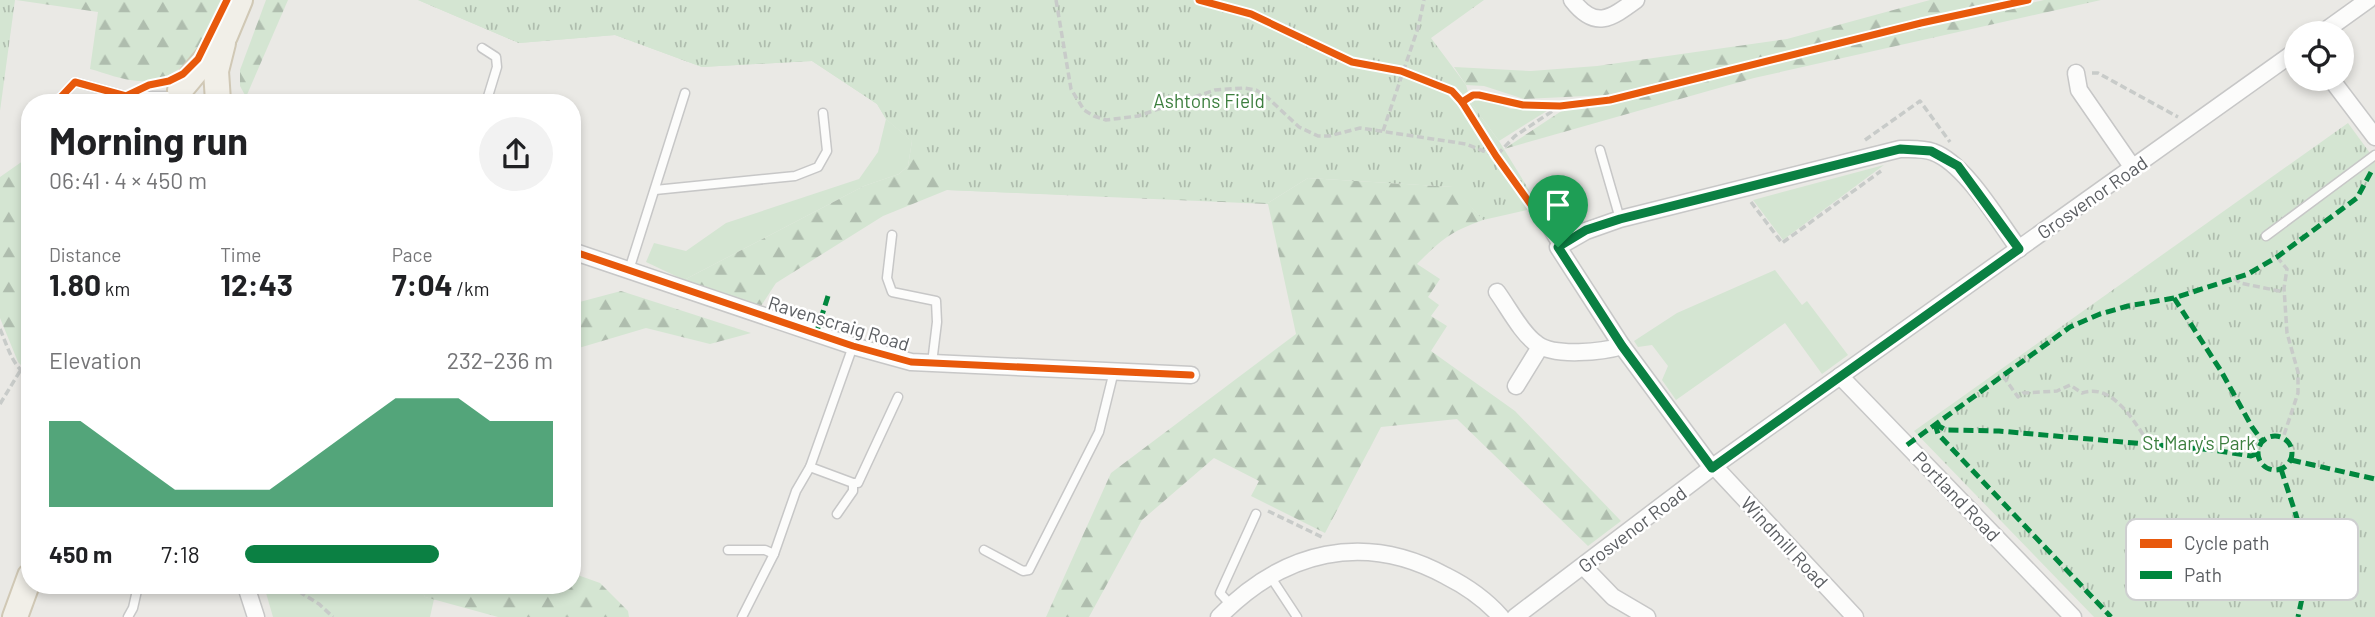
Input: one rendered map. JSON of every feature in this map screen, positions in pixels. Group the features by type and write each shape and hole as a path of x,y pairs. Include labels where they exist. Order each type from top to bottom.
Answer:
{"main road":[{"path":"217,94 216,71 225,36 240,0"},
{"path":"174,94 225,36"},
{"path":"178,94 194,88 202,89 208,94"},
{"path":"15,617 23,594"}],"street":[{"path":"1572,0 1583,13 1602,20 1636,0"},
{"path":"2341,21 2372,1"},
{"name":"Grosvenor Road","path":"1515,617 1713,467 2284,60"},
{"path":"2076,73 2078,90 2133,168"},
{"path":"2340,91 2375,137"},
{"path":"1558,247 1586,230 1620,219 1864,158 1916,149 1931,151 1958,166 2019,249"},
{"name":"Windmill Road","path":"1558,247 1622,346 1713,467 1856,617"},
{"name":"Ravenscraig Road","path":"581,254 853,346 911,362 1191,375"},
{"path":"1496,289 1529,337 1540,346 1592,352 1622,346"},
{"path":"1516,386 1540,346"},
{"name":"Portland Road","path":"1840,376 2073,617"},
{"path":"1219,617 1270,576 1318,556 1374,551 1400,555 1429,566 1479,594 1502,617"},
{"path":"1583,566 1613,597 1647,617"},
{"path":"249,594 256,617"}],"lane":[{"path":"482,48 496,57 497,67 489,94"},
{"path":"64,94 75,82 119,94"},
{"path":"629,270 685,93"},
{"path":"655,190 795,176 818,167 827,151 823,113"},
{"path":"1600,150 1620,219"},
{"path":"2266,236 2375,155"},
{"path":"1539,216 1558,247"},
{"path":"892,235 887,278 892,292 936,301 937,322 932,363"},
{"path":"742,617 774,554 796,491 810,467 853,346"},
{"path":"984,550 1023,571 1029,570 1099,432 1114,371"},
{"path":"810,467 853,483 858,482 898,397"},
{"path":"837,514 853,491 853,483"},
{"path":"1231,605 1220,593 1256,514"},
{"path":"1250,528 1260,533"},
{"path":"728,550 765,550 774,554"},
{"path":"1270,576 1297,617"},
{"path":"128,617 135,594"}],"path":[{"path":"1056,0 1070,89 1084,110 1094,116 1106,120 1138,116 1215,90 1244,88 1256,90 1300,127 1318,135 1329,136 1360,128 1466,144 1496,156"},
{"path":"1382,131 1405,72 1424,0"},
{"path":"1389,69 1405,72"},
{"path":"2076,73 2098,73 2193,125"},
{"path":"1864,158 1862,143 1920,101 1955,149 1958,166"},
{"path":"1548,106 1572,105"},
{"path":"1496,156 1515,136 1560,106"},
{"path":"1489,145 1504,167"},
{"path":"1742,189 1782,243 1888,167 1891,152"},
{"path":"2277,257 2287,269 2284,292 2287,332 2295,353 2298,372 2298,393 2283,438"},
{"path":"2234,278 2240,284 2284,292"},
{"path":"0,329 20,371 0,404"},
{"path":"2003,376 2018,397 2023,393 2057,391 2070,385 2082,393 2098,391 2113,398 2122,405 2151,446"},
{"path":"1256,514 1265,510 1332,542 1337,553"},
{"path":"303,594 333,617"}],"green space":[{"path":"0,0 15,0 0,111"},
{"path":"16,0 222,0 202,44 181,67 154,80 138,81 90,69 98,12"},
{"path":"266,0 288,0 247,94 244,94 240,86 240,70"},
{"path":"418,0 1025,65 1268,203 1308,178 1454,187 1483,220 1447,237 1417,264 1440,279 1428,297 1439,305 1431,316 1447,326 1431,351 1515,411 1621,521 1588,546 1457,419 1381,427 1325,533 1251,496 1259,481 1214,458 1142,520 1089,617 1046,617 1111,473 1296,334 1268,204 947,190 883,216 776,283 761,306 684,280 864,186 899,174 908,166 912,141 886,119 877,104 812,61 702,67 615,35 519,43"},
{"name":"Ashtons Field","path":"418,0 1484,0 1431,38 1466,85 1471,103 1499,141 1529,190 1527,210 1483,220 1453,187 1308,178 1268,203 947,190 912,141 886,119 877,104 812,61 702,67 615,35 519,43"},
{"path":"1930,0 2002,0 1607,95 1524,99 1484,86 1466,85 1454,67 1531,71 1597,66 1787,39"},
{"path":"2044,0 2101,0 1754,78 1504,149 1563,110 1587,108 1860,41"},
{"path":"1480,97 1511,109 1550,109 1499,141 1471,103"},
{"path":"886,119 912,141 908,166 899,174 864,186 684,280 646,262 654,243 686,251 726,223 859,179 878,152"},
{"name":"St Mary's Park","path":"2348,123 2375,160 2375,617 2094,617 1914,431"},
{"path":"21,162 21,365 0,318 0,177"},
{"path":"1884,165 1783,240 1753,200"},
{"path":"1775,270 1802,305 1807,301 1848,355 1822,374 1785,323 1676,400 1662,380 1668,366 1652,345 1638,347 1634,341 1677,313"},
{"path":"621,291 751,333 710,344 646,328 581,347 581,302"},
{"path":"581,576 600,583 628,611 629,617 498,617 425,597 424,594 581,594"},
{"path":"266,594 424,594 425,597 434,599 430,617 273,617"}],"marked path":[{"path":"1907,445 2070,327 2100,314 2174,298 2248,274 2277,257 2357,198 2371,172"},
{"path":"816,334 828,296"},
{"path":"2174,298 2263,442"},
{"path":"1935,424 1946,430 1999,431 2213,450 2251,456 2259,453"},
{"path":"1935,424 1938,434 2111,617"},
{"path":"2275,436 2287,441 2292,453 2287,465 2275,470 2263,465 2258,453 2263,441 2275,436"},
{"path":"2291,460 2375,479"},
{"path":"2281,469 2297,519"},
{"path":"2298,617 2302,600"}],"cycle path":[{"path":"130,94 183,74 198,59 227,0"},
{"path":"1199,0 1251,14 1352,62 1401,71 1452,91 1539,216"},
{"path":"1462,102 1473,95 1523,105 1560,106 1610,100 1921,23 2028,0"},
{"path":"64,94 75,82 119,94"},
{"path":"581,254 853,346 911,362 1191,375"}],"route":[{"path":"1900,149 1916,149 1931,151 1958,166 2019,249 1712,468 1622,346 1558,247 1586,230 1620,219 1900,149"}]}
